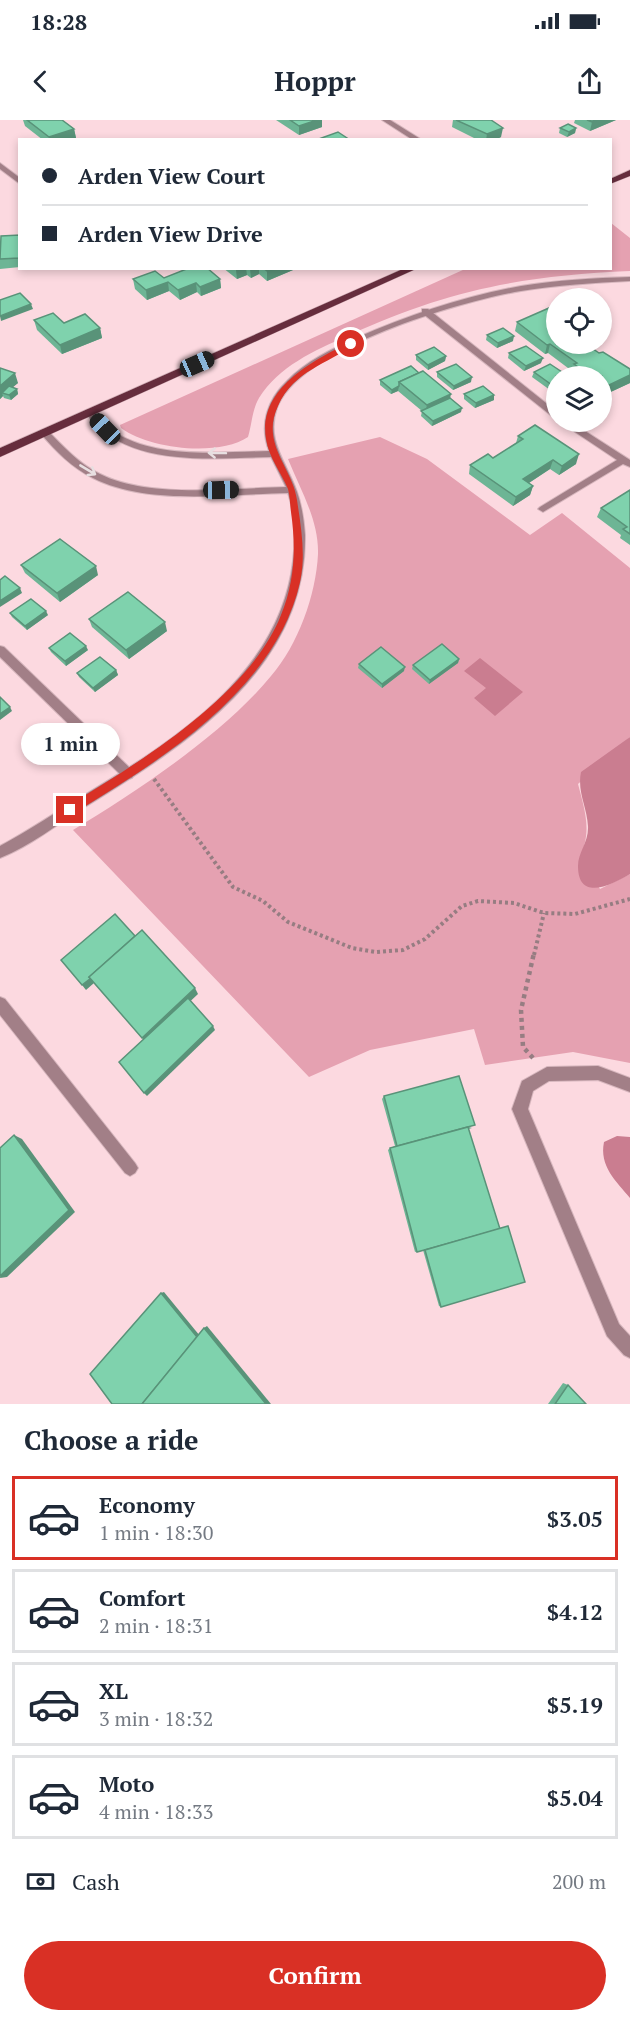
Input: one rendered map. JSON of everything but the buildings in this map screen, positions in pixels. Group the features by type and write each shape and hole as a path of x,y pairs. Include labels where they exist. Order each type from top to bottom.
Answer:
{"main road":[{"path":"612,181 630,173"},
{"path":"0,453 409,270"}],"street":[{"path":"385,120 416,138"},
{"path":"0,165 18,180"},
{"path":"0,852 144,765 223,701 250,671 273,639 285,616 297,580 299,543 292,490 281,471 270,441 269,422 274,404 299,375 329,354 425,311 483,295 524,288 568,282 630,279"},
{"path":"425,311 546,407"},
{"path":"89,412 108,432 134,446 167,453 275,454"},
{"path":"44,432 70,459 104,480 151,491 292,490"},
{"path":"543,509 626,462 580,432"},
{"path":"0,650 128,774"},
{"path":"0,1004 130,1168"},
{"path":"630,1085 598,1073 547,1074 527,1086 520,1109 613,1330 630,1348"}],"path":[{"path":"144,765 233,887 264,901 288,922 351,948 376,952 403,950 425,939 462,906 478,901 514,903 544,913 574,914 630,899"},
{"path":"544,913 521,1010 521,1028 523,1047 547,1074"}],"shaded area":[{"path":"612,224 630,238 630,271 554,277 485,288 418,307 322,348 287,368 267,387 253,412 248,437 235,443 219,447 184,448 148,441 133,435 120,425 463,270 612,270"},
{"path":"380,437 427,459 530,535 562,513 630,568 630,737 578,784 585,812 586,830 584,848 580,857 600,889 630,874 630,1063 573,1052 485,1065 474,1029 370,1050 309,1077 73,830 151,780 205,740 252,697 281,664 304,619 314,586 318,554 312,517 288,459"},
{"path":"480,658 523,692 495,716 474,698 486,688 464,671"},
{"path":"630,737 630,874 606,886 590,887 584,884 580,877 578,866 588,832 580,786 581,772"},
{"path":"617,1136 630,1137 630,1198 610,1173 604,1158 604,1142"}],"route":[{"path":"70,810 144,765 223,701 250,671 273,639 285,616 297,580 299,543 292,490 281,471 270,441 269,422 274,404 291,382 306,368 351,344"}]}
